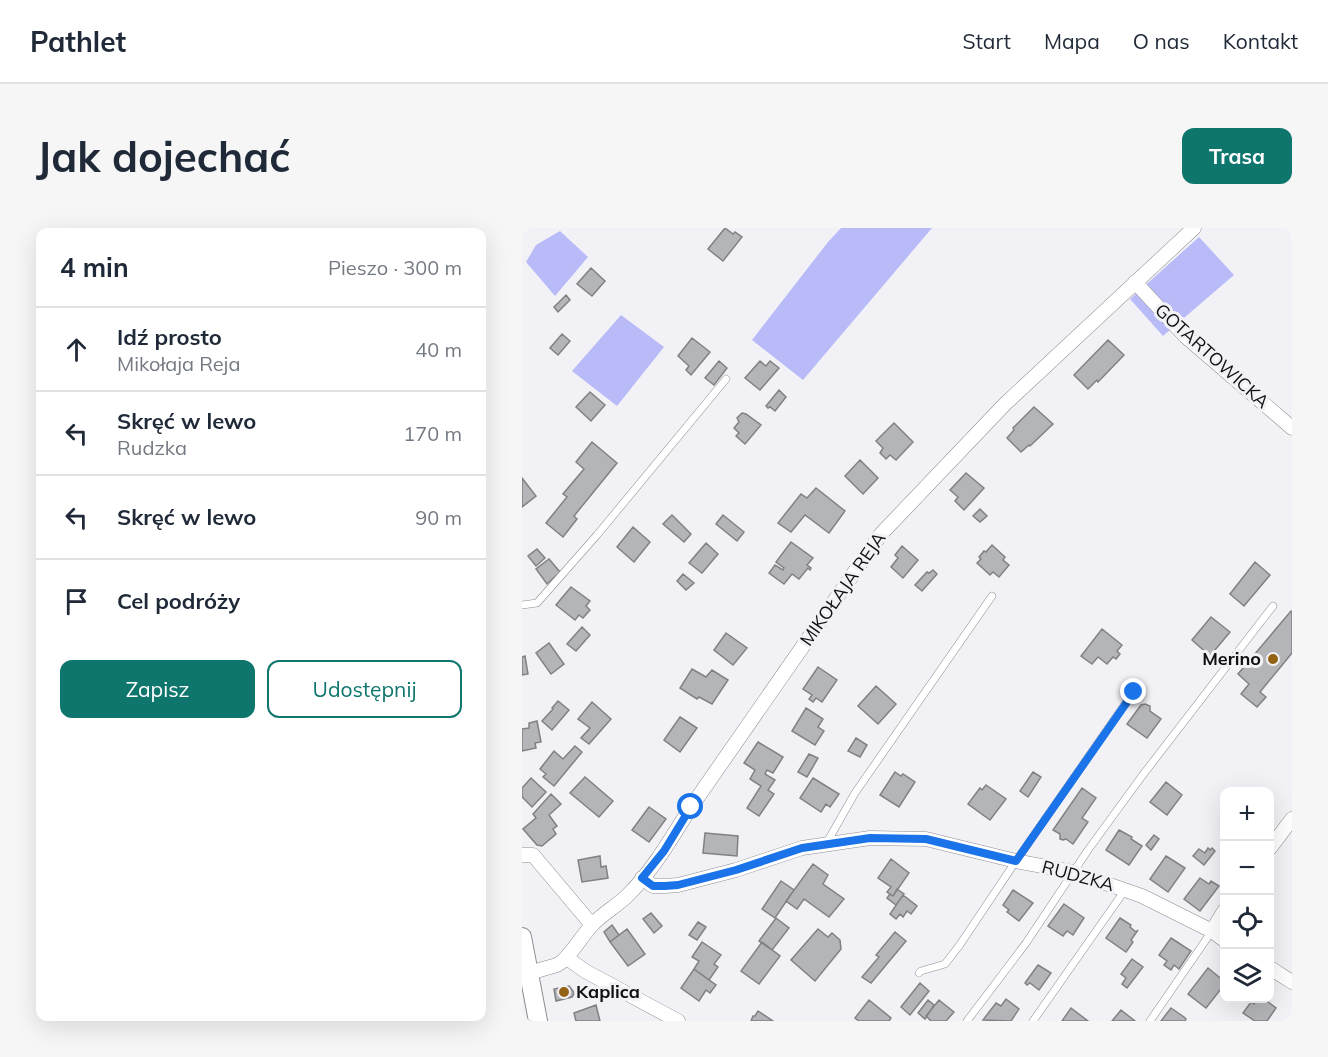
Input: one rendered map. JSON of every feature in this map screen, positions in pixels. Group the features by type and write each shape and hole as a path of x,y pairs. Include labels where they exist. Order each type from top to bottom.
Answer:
{"street":[{"name":"MIKOŁAJA REJA","path":"529,973 556,965 567,958 592,925 622,900 664,851 691,807 881,534 1005,404 1194,228"},
{"name":"GOTARTOWICKA","path":"1135,282 1185,336 1292,428"},
{"path":"1274,842 1292,819"},
{"name":"RUDZKA","path":"642,878 653,886 678,885 736,870 802,848 870,838 926,839 1073,872 1142,896 1220,937"},
{"path":"522,855 533,855 592,925"},
{"path":"1212,931 1220,918"},
{"path":"523,946 538,1021"},
{"path":"567,958 585,971 678,1021"},
{"path":"1274,971 1292,982"}],"lane":[{"path":"522,605 537,603 597,535 726,379"},
{"path":"826,844 855,793 992,596"},
{"path":"967,1021 1026,943 1073,872 1142,776 1273,606"},
{"path":"919,973 945,964 959,946 1134,692"},
{"path":"1033,1021 1125,890"},
{"path":"1150,1021 1212,931"}],"shaded area":[{"path":"841,228 932,228 803,380 752,340"},
{"path":"560,231 588,257 555,296 526,262 536,245"},
{"path":"1199,237 1234,275 1163,336 1130,299"},
{"path":"621,315 664,347 617,406 572,371"}],"building":[{"path":"725,228 742,237 723,261 708,249"},
{"path":"591,268 605,281 592,296 577,284"},
{"path":"566,295 570,300 558,312 554,307"},
{"path":"562,334 570,341 558,355 550,348"},
{"path":"692,338 710,352 691,375 686,370 689,366 678,356"},
{"path":"1108,340 1124,355 1088,389 1074,375"},
{"path":"719,361 727,368 714,385 705,378"},
{"path":"760,361 766,366 770,361 779,368 760,390 745,378"},
{"path":"779,390 786,397 775,411 766,406"},
{"path":"590,392 605,405 591,421 576,407"},
{"path":"1034,407 1053,424 1021,452 1007,438 1014,430 1013,428"},
{"path":"742,413 761,425 745,444 736,436 739,433 734,428 739,422 737,418"},
{"path":"894,423 913,442 896,460 890,455 886,459 880,453 883,448 876,441"},
{"path":"592,442 617,463 574,516 577,519 563,537 546,523 567,497 563,494 584,469 576,462"},
{"path":"860,460 878,478 863,494 845,476"},
{"path":"966,473 984,488 964,510 955,501 958,497 950,490"},
{"path":"522,478 536,496 522,507"},
{"path":"816,488 845,511 829,533 805,515 791,532 778,523 801,494 807,498"},
{"path":"980,509 987,516 980,522 973,516"},
{"path":"672,515 691,534 684,542 663,524"},
{"path":"723,515 744,532 737,541 716,524"},
{"path":"633,527 650,542 634,562 617,547"},
{"path":"791,542 813,558 807,565 811,568 810,570 808,568 799,579 792,574 784,584 769,573 775,565 783,570 784,568 776,562"},
{"path":"706,543 718,554 702,573 689,563"},
{"path":"992,545 1005,557 1003,560 1009,565 999,577 993,572 990,575 977,563 984,551 986,552"},
{"path":"902,546 918,560 903,578 891,567 898,558 895,555"},
{"path":"537,549 545,558 536,566 528,556"},
{"path":"549,559 560,572 547,584 536,569"},
{"path":"1255,562 1270,575 1244,606 1230,594"},
{"path":"933,570 937,574 922,591 915,585 927,572"},
{"path":"683,574 694,583 686,590 677,581"},
{"path":"571,587 590,601 586,606 590,610 583,618 579,615 575,620 556,605"},
{"path":"1291,611 1292,653 1260,692 1266,697 1257,707 1241,694 1249,684 1238,674"},
{"path":"1211,617 1230,632 1210,656 1192,640"},
{"path":"582,627 590,635 576,651 567,644"},
{"path":"1102,629 1122,645 1117,651 1120,654 1116,659 1113,657 1107,664 1098,657 1092,664 1081,656"},
{"path":"726,633 747,648 733,665 714,650"},
{"path":"549,643 564,664 551,674 536,653"},
{"path":"525,656 528,674 522,675 522,657"},
{"path":"818,667 837,680 822,702 816,698 813,702 809,699 812,695 803,689"},
{"path":"692,669 706,677 712,670 728,680 712,704 699,697 697,699 680,688"},
{"path":"876,686 896,704 878,724 858,706"},
{"path":"558,701 569,710 552,730 542,721"},
{"path":"592,702 611,719 589,744 581,738 590,728 578,719"},
{"path":"1141,705 1150,706 1150,711 1161,719 1147,738 1127,724"},
{"path":"806,708 823,719 818,727 824,731 815,745 792,731"},
{"path":"680,717 697,728 680,752 664,740"},
{"path":"537,721 541,742 535,743 536,748 522,751 522,729 529,728 529,723"},
{"path":"856,738 867,745 860,757 848,751"},
{"path":"758,742 783,757 773,773 767,770 765,774 775,780 768,790 774,794 759,816 747,808 761,786 750,779 755,770 744,763"},
{"path":"575,746 582,752 554,786 543,777 546,774 540,769 554,751 563,759"},
{"path":"809,754 818,758 807,777 798,772"},
{"path":"895,772 915,782 899,807 880,795"},
{"path":"1033,772 1041,777 1028,797 1020,791"},
{"path":"585,777 613,801 599,817 570,793"},
{"path":"531,778 546,792 532,807 522,797 522,788"},
{"path":"813,778 839,794 830,807 826,804 821,812 800,798"},
{"path":"1166,782 1182,795 1167,815 1150,802"},
{"path":"986,785 1006,799 990,820 968,804 980,788 982,790"},
{"path":"1082,788 1096,798 1082,818 1088,822 1073,844 1066,839 1060,839 1060,834 1053,830"},
{"path":"551,794 561,804 549,815 557,826 553,829 556,834 542,846 537,845 523,829 536,818 533,814"},
{"path":"649,807 666,819 649,842 632,830"},
{"path":"1119,830 1142,846 1129,865 1106,850"},
{"path":"705,833 738,836 737,856 703,853"},
{"path":"1154,835 1159,839 1151,850 1146,845"},
{"path":"1208,848 1215,851 1204,865 1193,856 1199,849 1205,853"},
{"path":"600,856 601,867 606,866 608,878 582,882 578,860"},
{"path":"1166,856 1185,868 1168,892 1150,879"},
{"path":"891,859 909,873 893,896 887,892 891,887 878,878"},
{"path":"813,864 828,875 823,884 844,899 829,917 804,899 797,909 786,901"},
{"path":"1200,878 1209,884 1211,881 1219,886 1200,911 1184,899"},
{"path":"781,881 794,890 775,918 762,909"},
{"path":"897,889 904,894 896,905 887,898 890,894 893,896"},
{"path":"1013,890 1033,903 1019,921 1007,912 1009,910 1003,905"},
{"path":"903,895 917,906 911,914 907,911 903,917 900,914 896,919 890,914"},
{"path":"1064,904 1084,918 1073,935 1067,931 1063,936 1048,926"},
{"path":"651,913 662,926 654,933 643,919"},
{"path":"776,918 789,928 772,950 759,941"},
{"path":"1120,918 1131,925 1130,927 1136,932 1138,930 1126,952 1106,938"},
{"path":"698,922 706,927 697,940 689,935"},
{"path":"612,925 619,935 610,942 604,932"},
{"path":"627,929 645,954 628,966 610,942"},
{"path":"818,929 828,937 832,933 840,940 841,949 815,981 791,960"},
{"path":"895,932 906,941 871,983 862,977 879,957 876,955"},
{"path":"1171,938 1191,951 1179,969 1174,965 1171,970 1164,965 1167,961 1159,955"},
{"path":"702,942 721,955 714,964 718,967 709,980 694,969 699,961 692,957"},
{"path":"762,942 780,956 759,984 741,971"},
{"path":"1132,959 1143,967 1127,988 1122,984 1126,978 1121,974"},
{"path":"1038,965 1051,973 1039,990 1030,983 1027,985 1025,983"},
{"path":"1208,968 1220,978 1220,990 1206,1008 1188,994"},
{"path":"694,969 716,985 710,993 706,990 699,1001 681,988"},
{"path":"920,983 929,991 910,1015 901,1007"},
{"name":"Kaplica","path":"569,986 574,994 572,997 556,1001 554,989"},
{"path":"1006,999 1019,1009 1011,1021 983,1020 996,1003 1001,1006"},
{"path":"869,1000 891,1018 889,1021 859,1021 855,1018"},
{"path":"928,1000 934,1005 925,1019 918,1013"},
{"path":"939,1000 954,1012 946,1021 931,1021 926,1016"},
{"path":"1250,1003 1270,1003 1276,1008 1267,1021 1255,1021 1243,1013"},
{"path":"596,1005 600,1021 576,1021 574,1013"},
{"path":"1071,1008 1088,1021 1062,1021"},
{"path":"1171,1008 1184,1017 1185,1021 1161,1021"},
{"path":"1121,1010 1135,1021 1112,1021"},
{"path":"758,1011 773,1021 751,1021"}],"place":[{"name":"Merino","path":"1273,659"},
{"name":"Kaplica","path":"564,992"}],"route":[{"path":"691,807 664,851 642,878 651,884 678,885 736,870 802,848 870,838 926,839 1016,861 1134,692"}]}
